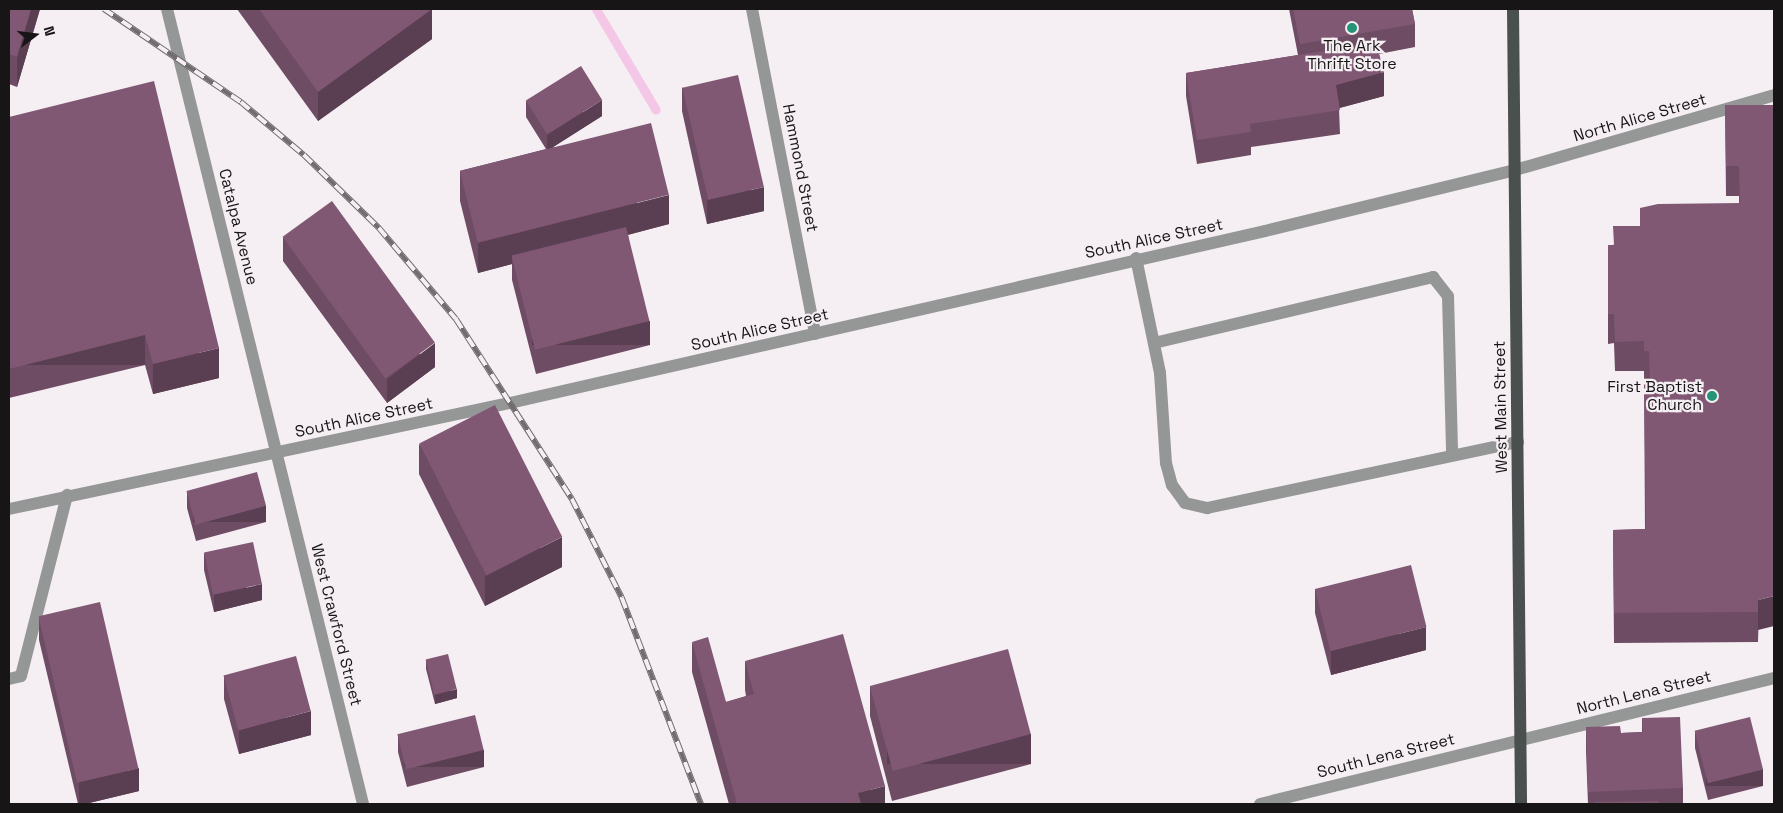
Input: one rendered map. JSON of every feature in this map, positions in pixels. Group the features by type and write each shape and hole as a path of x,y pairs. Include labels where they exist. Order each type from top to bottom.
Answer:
{"main road":[{"name":"West Main Street","path":"1513,9 1521,804"}],"street":[{"name":"Catalpa Avenue","path":"167,9 277,453"},
{"name":"Hammond Street","path":"752,9 815,334"},
{"name":"North Alice Street","path":"1515,170 1774,95"},
{"name":"South Alice Street","path":"9,509 67,495 277,453 815,334 1515,170"},
{"path":"1136,258 1154,343 1166,463 1172,485 1185,502 1207,508 1452,454 1518,442"},
{"path":"1154,343 1433,277 1448,296 1452,454"},
{"name":"West Crawford Street","path":"277,453 363,804"},
{"path":"9,679 21,676 67,495"},
{"name":"North Lena Street","path":"1521,741 1774,678"},
{"name":"South Lena Street","path":"1260,804 1521,741"}],"building":[{"path":"9,9 31,9 17,57 9,54"},
{"path":"259,9 432,9 318,92"},
{"path":"1293,9 1412,9 1415,24 1300,44"},
{"path":"1376,42 1384,72 1336,85 1340,110 1250,124 1251,132 1197,140 1186,73 1330,50 1331,54"},
{"path":"581,66 602,100 547,134 526,100"},
{"path":"738,75 764,187 708,200 682,88"},
{"path":"154,81 219,348 153,364 145,335 9,369 9,117"},
{"name":"First Baptist Church","path":"1725,105 1774,105 1774,596 1758,600 1758,612 1614,613 1613,530 1646,529 1644,381 1650,381 1649,351 1644,351 1644,341 1615,342 1614,314 1608,314 1608,245 1614,245 1613,226 1640,226 1640,208 1658,204 1740,203 1739,166 1726,166"},
{"path":"651,123 669,195 478,242 460,171"},
{"path":"332,201 435,343 386,378 283,237"},
{"path":"626,227 649,321 535,350 512,256"},
{"path":"495,405 562,537 486,575 419,444"},
{"path":"257,472 266,506 196,525 186,491"},
{"path":"253,542 262,584 213,594 204,552"},
{"path":"1411,565 1426,627 1330,651 1315,589"},
{"path":"100,602 138,769 77,783 39,616"},
{"path":"843,634 885,786 858,793 861,804 737,804 692,642 708,637 726,702 754,694 745,661"},
{"path":"1008,649 1031,734 893,771 870,686"},
{"path":"448,654 457,689 434,694 426,660"},
{"path":"296,656 311,711 238,730 224,675"},
{"path":"475,715 484,750 406,769 397,734"},
{"path":"1680,717 1683,788 1588,792 1586,727 1620,726 1621,733 1643,732 1642,718"},
{"path":"1750,717 1763,769 1708,783 1695,731"},
{"path":"1659,801 1659,804 1594,804 1594,802"}],"waterway":[{"path":"596,9 656,110"}],"railway":[{"path":"104,9 241,102 304,155 379,228 456,319 572,499 622,598 701,804"}],"place":[{"name":"The Ark Thrift Store","path":"1352,28"},
{"name":"First Baptist Church","path":"1712,396"}]}
